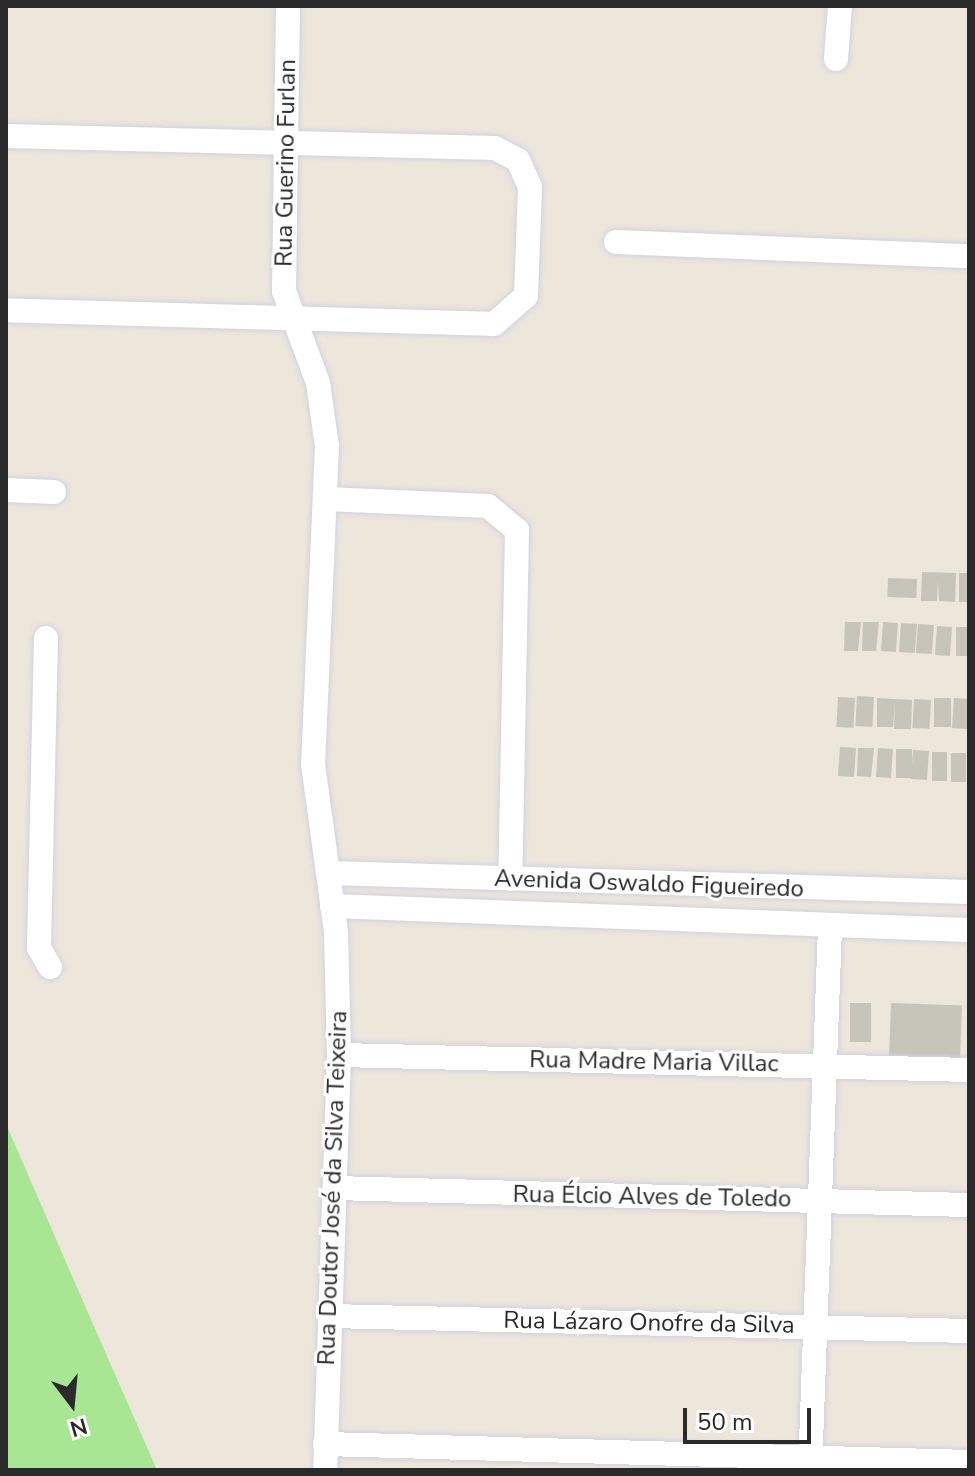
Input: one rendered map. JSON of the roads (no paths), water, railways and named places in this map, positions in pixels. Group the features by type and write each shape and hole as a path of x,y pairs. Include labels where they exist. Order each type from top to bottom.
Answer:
{"street":[{"name":"Rua Guerino Furlan","path":"288,6 284,291 323,404 325,499"},
{"path":"836,59 840,6"},
{"path":"6,136 495,148 518,160 530,187 526,296 508,318 487,325 6,310"},
{"path":"616,242 969,256"},
{"path":"6,490 54,492"},
{"path":"325,499 488,506 517,530 510,879"},
{"name":"Rua Doutor José da Silva Teixeira","path":"325,499 313,764 330,873 339,1055 325,1470"},
{"path":"46,638 39,948 50,967"},
{"name":"Avenida Oswaldo Figueiredo","path":"330,873 777,889 969,892"},
{"path":"571,915 572,880"},
{"path":"776,924 777,889"},
{"name":"Avenida Oswaldo Figueiredo","path":"332,906 830,928 969,930"},
{"path":"810,1464 830,928"},
{"name":"Rua Madre Maria Villac","path":"339,1055 969,1070"},
{"name":"Rua Élcio Alves de Toledo","path":"335,1188 969,1205"},
{"name":"Rua Lázaro Onofre da Silva","path":"329,1316 969,1331"},
{"path":"325,1444 810,1464 969,1462"}]}
